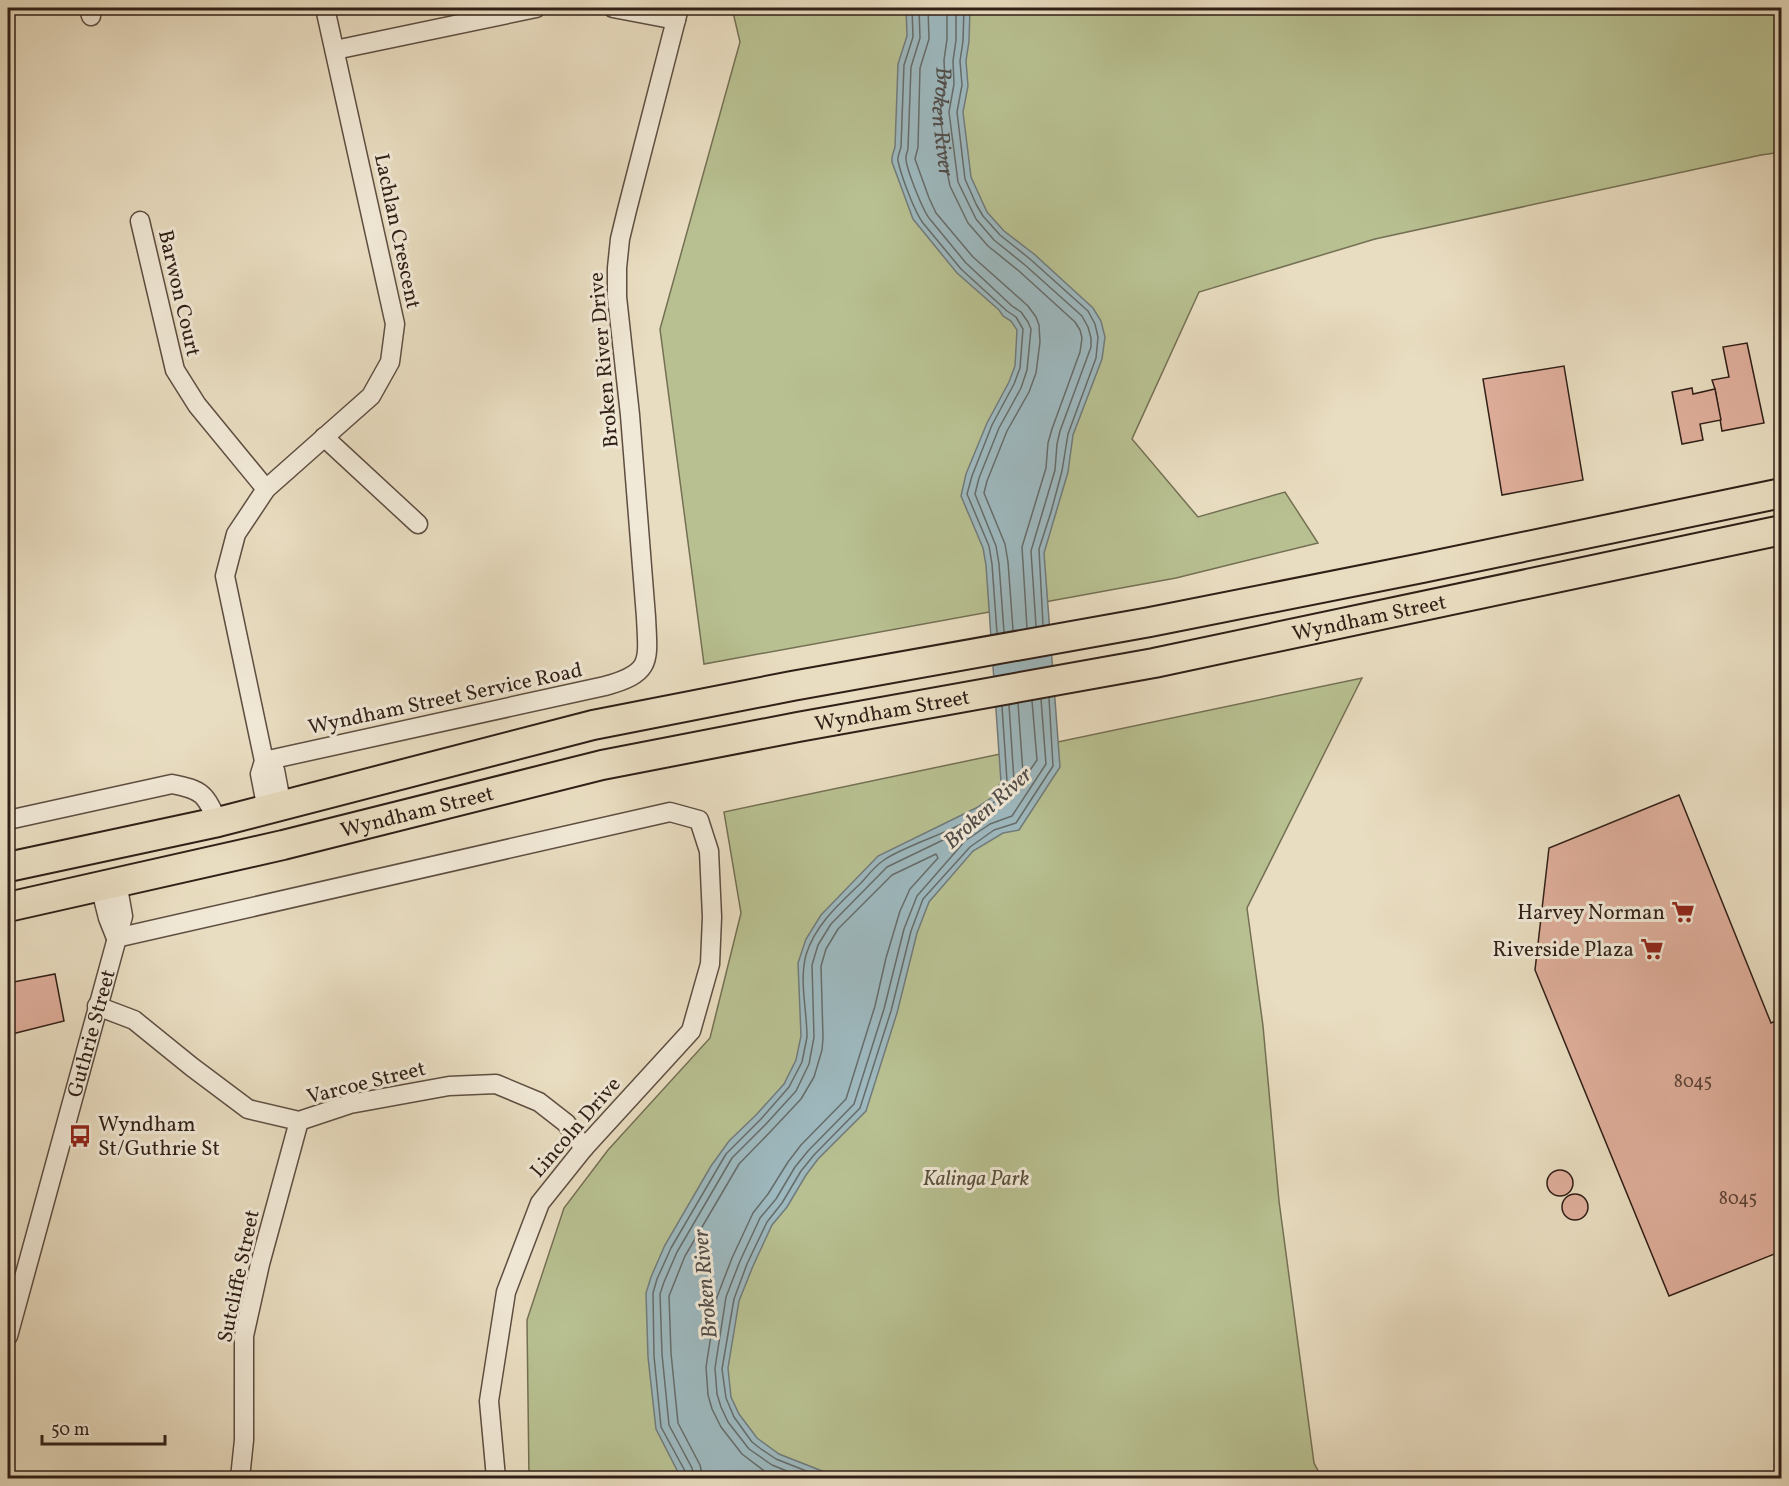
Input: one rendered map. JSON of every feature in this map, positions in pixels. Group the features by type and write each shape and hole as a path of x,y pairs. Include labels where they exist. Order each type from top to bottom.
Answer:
{"highway":[{"name":"Wyndham Street","path":"8,867 218,822 594,725 792,686 1150,622 1782,493"},
{"path":"1607,530 1645,544 1660,556"},
{"name":"Wyndham Street","path":"8,907 283,845 602,765 1154,663 1782,530"},
{"path":"1394,574 1397,582 1408,592 1443,603"},
{"path":"275,808 283,845"},
{"path":"100,846 109,884"}],"street":[{"name":"Lachlan Crescent","path":"275,808 260,774 264,761 225,576 236,534 266,489 371,396 390,362 395,324 325,8"},
{"path":"334,50 536,8"},
{"path":"613,8 678,14"},
{"name":"Broken River Drive","path":"634,676 640,670 647,650 630,415 617,297 617,268 620,239 678,14"},
{"name":"Barwon Court","path":"140,221 175,370 196,405 266,489"},
{"path":"324,437 418,524"},
{"name":"Wyndham Street Service Road","path":"264,761 605,686 634,676"},
{"path":"8,820 172,783 192,788 207,799 218,822"},
{"name":"Lincoln Drive","path":"116,938 670,812 699,820 709,851 712,917 710,964 691,1031 584,1148 540,1203 506,1292 489,1401 496,1479"},
{"path":"109,884 108,918 116,938"},
{"name":"Guthrie Street","path":"8,1336 116,938"},
{"name":"Varcoe Street","path":"97,1006 134,1020 248,1109 299,1121 350,1104 449,1086 496,1084 538,1102 566,1123 584,1148"},
{"name":"Sutcliffe Street","path":"240,1479 244,1440 243,1336 299,1121"}],"green space":[{"path":"732,8 1458,8 1481,15 1490,8 1781,8 1781,152 1375,239 1199,292 1132,439 1198,517 1285,492 1318,543 1176,578 704,664 660,329 740,42"},
{"name":"Kalinga Park","path":"1362,678 1247,908 1263,1026 1279,1201 1314,1463 1322,1478 529,1478 527,1320 564,1208 608,1150 710,1038 741,913 724,812"}],"water":[{"name":"Broken River","path":"906,8 970,8 966,61 968,86 963,112 971,177 987,212 1004,231 1034,254 1093,308 1101,321 1105,337 1102,359 1073,435 1068,472 1044,553 1060,767 1019,830 1003,833 973,851 929,902 917,933 897,1013 866,1111 818,1159 787,1207 772,1225 739,1301 728,1368 731,1397 739,1414 757,1438 779,1454 840,1478 681,1478 656,1429 648,1357 646,1293 665,1245 711,1166 729,1141 784,1084 796,1060 801,1036 798,963 806,939 821,915 878,856 976,808 991,798 1001,782 986,565 983,548 961,496 966,474 987,423 1015,366 1017,330 1011,321 957,273 913,219 892,162 895,147 898,64 907,36"}],"building":[{"path":"1747,343 1764,423 1722,431 1712,380 1729,377 1723,347"},
{"path":"1564,366 1583,480 1502,495 1483,379"},
{"path":"1692,388 1693,394 1715,389 1721,420 1700,424 1703,440 1682,444 1672,392"},
{"path":"1679,795 1771,1023 1782,1018 1782,1251 1669,1296 1535,970 1549,848"},
{"path":"55,974 64,1021 8,1035 8,983"},
{"path":"1560,1170 1569,1174 1573,1183 1569,1192 1560,1196 1551,1192 1547,1183 1551,1174"},
{"path":"1575,1194 1584,1198 1588,1207 1584,1216 1575,1220 1566,1216 1562,1207 1566,1198"}],"place":[{"name":"Harvey Norman","path":"1683,912"},
{"name":"Riverside Plaza","path":"1652,949"},
{"name":"Wyndham St/Guthrie St","path":"80,1136"}]}
